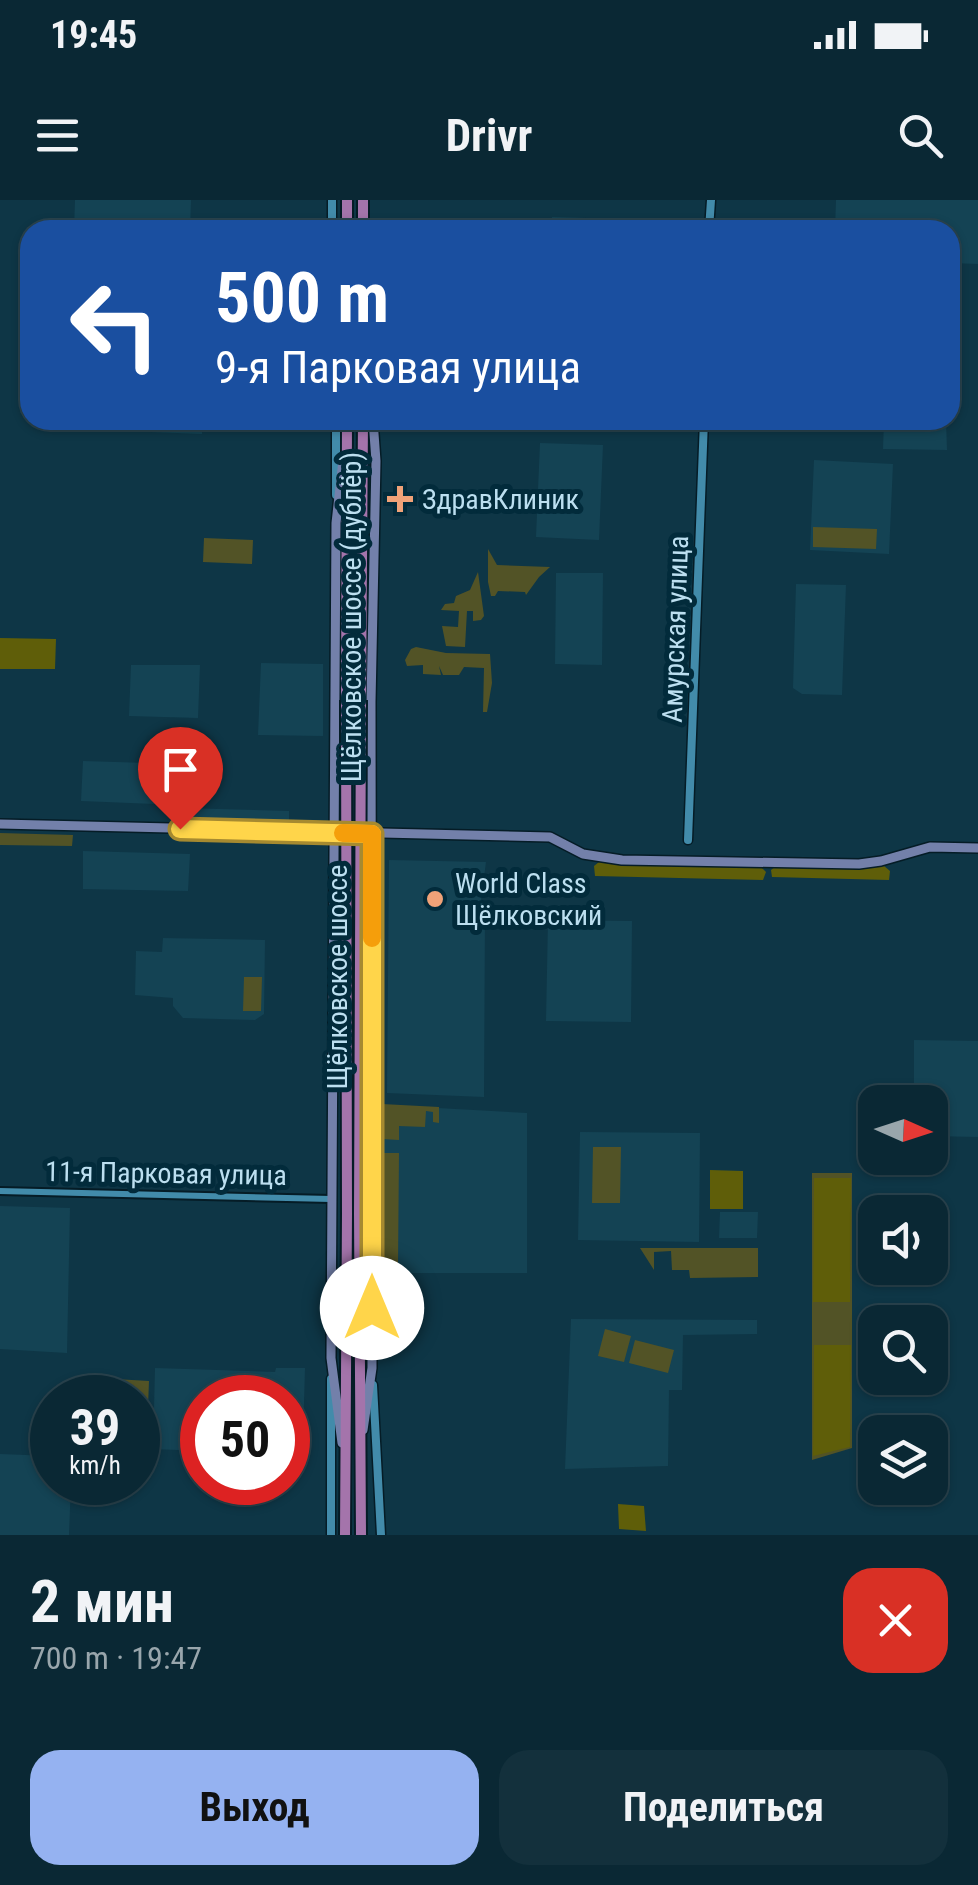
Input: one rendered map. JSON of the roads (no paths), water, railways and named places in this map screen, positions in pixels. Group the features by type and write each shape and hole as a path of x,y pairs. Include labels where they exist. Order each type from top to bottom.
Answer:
{"main road":[{"path":"336,522 346,430"},
{"name":"Щёлковское шоссе","path":"347,430 346,700 361,1535"},
{"name":"Щёлковское шоссе","path":"345,1535 363,430"},
{"name":"Щёлковское шоссе (дублёр)","path":"372,1368 374,430"},
{"name":"Щёлковское шоссе (дублёр)","path":"330,1374 336,522"},
{"path":"0,824 550,837 583,854 659,860 859,864 930,846 978,848"},
{"path":"332,892 342,874 349,872 362,874 371,890"},
{"path":"360,1462 372,1368"},
{"path":"330,1374 345,1465"}],"street":[{"name":"Щёлковское шоссе (дублёр)","path":"336,430 336,522"},
{"name":"Амурская улица","path":"688,840 704,430"},
{"name":"11-я Парковая улица","path":"0,1190 332,1199"},
{"name":"Щёлковское шоссе (дублёр)","path":"372,1368 381,1535"},
{"name":"Щёлковское шоссе (дублёр)","path":"330,1374 331,1535"}],"place":[{"name":"ЗдравКлиник","path":"400,499"},
{"name":"World Class Щёлковский","path":"435,899"}]}
